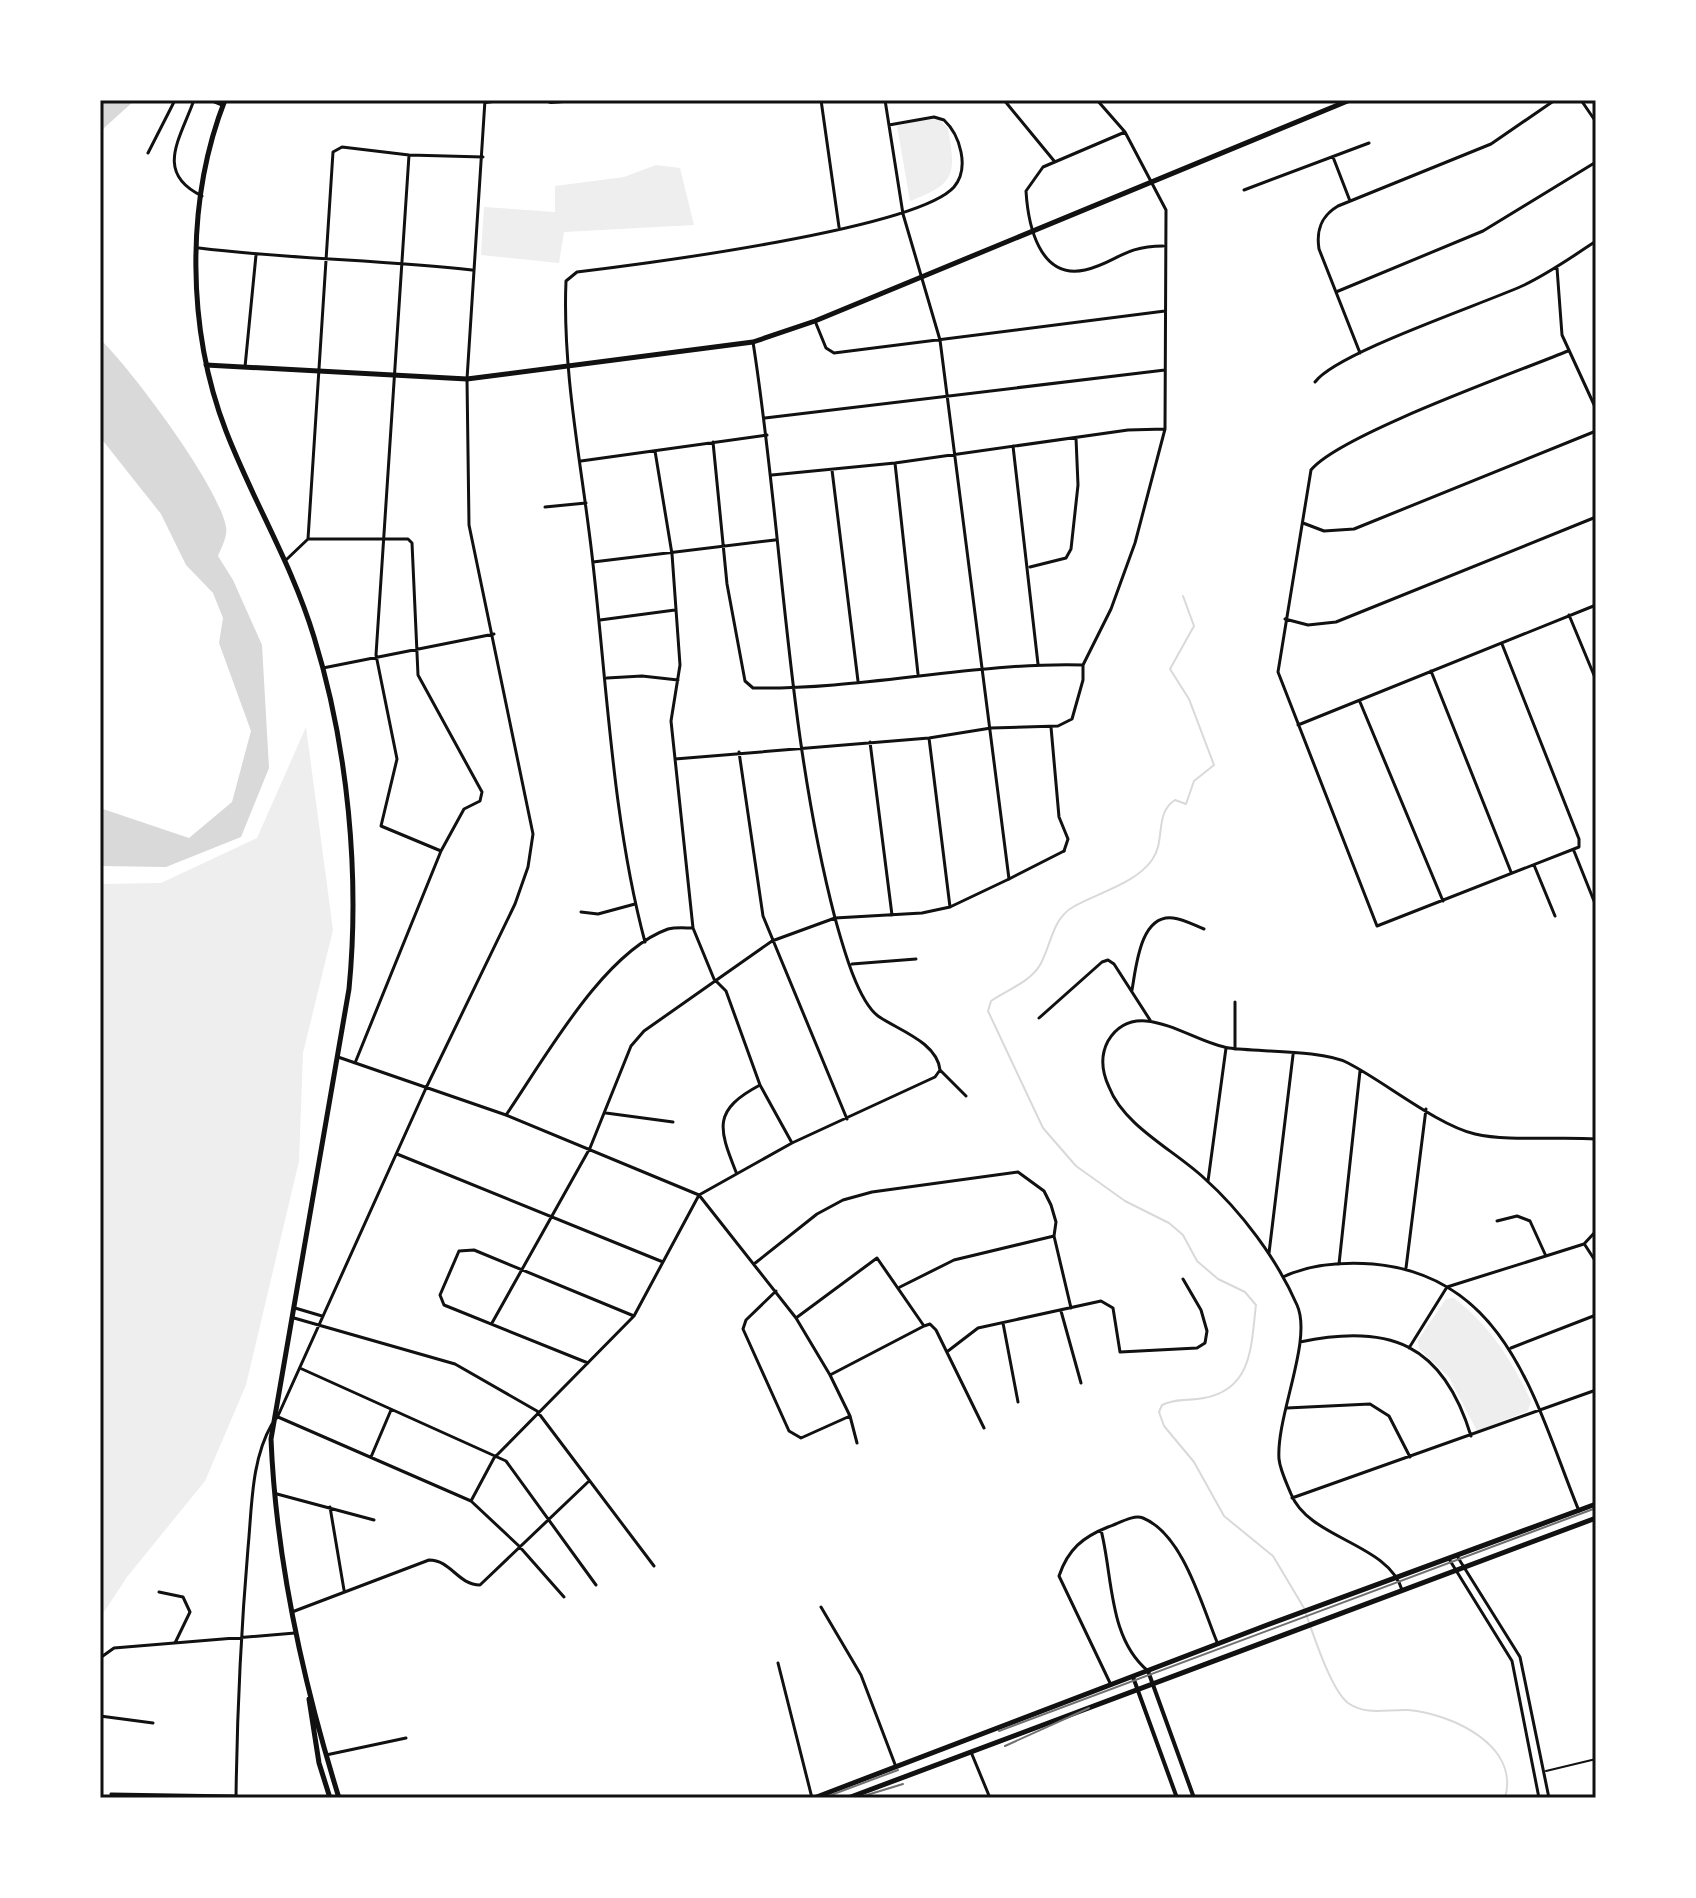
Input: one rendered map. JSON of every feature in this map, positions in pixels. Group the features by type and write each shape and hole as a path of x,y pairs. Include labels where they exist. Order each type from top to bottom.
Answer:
{"main road":[{"path":"206,365 467,379 753,342 815,321 1031,229 1350,100"},
{"path":"224,103 202,196 195,247 196,291 206,365 234,452 287,559 323,668 353,859 352,961 338,1057 272,1424 273,1493 295,1633 339,1798"},
{"path":"813,1798 1596,1504"},
{"path":"848,1798 864,1795 1596,1518"},
{"path":"307,1682 312,1732 330,1798"}],"street":[{"path":"148,153 175,100"},
{"path":"194,100 173,165 179,183 202,196"},
{"path":"210,100 224,103"},
{"path":"821,100 839,228"},
{"path":"885,100 903,214 940,340 1009,879"},
{"path":"1004,100 1055,162"},
{"path":"675,759 929,738 991,728 1051,727 1066,724 1076,712 1083,665 1111,609 1135,543 1165,429 1166,210 1125,132 1097,100"},
{"path":"1360,353 1317,237 1323,219 1338,206 1498,141 1555,100"},
{"path":"1581,100 1596,122"},
{"path":"111,1794 236,1797 240,1639 261,1443 302,1369 322,1316 426,1088 515,904 528,867 533,834 469,525 467,379 485,102"},
{"path":"645,942 635,904 611,737 607,678 565,314 568,278 577,272 688,258 903,214 954,187 960,176 961,158 958,141 944,120 934,117 889,125"},
{"path":"1125,132 1043,167 1026,191 1031,229 1046,259 1068,270 1086,270 1132,248 1164,246"},
{"path":"1244,190 1369,143"},
{"path":"287,559 308,539 321,369 325,257 336,148 409,155 483,157"},
{"path":"409,155 399,262 376,655 397,759 381,826 441,851"},
{"path":"1333,157 1350,201"},
{"path":"1336,292 1483,231 1596,162"},
{"path":"1315,382 1325,370 1506,293 1557,267 1596,241"},
{"path":"195,247 256,255 399,262 472,270"},
{"path":"245,367 256,255"},
{"path":"1557,267 1562,335 1596,409"},
{"path":"815,321 826,348 834,353 1165,311"},
{"path":"753,342 765,418 775,540 802,748 835,918 867,1007 927,1047 939,1061 940,1070 966,1096"},
{"path":"1502,644 1579,839 1579,847 1377,926 1278,672 1311,470 1328,453 1568,351"},
{"path":"765,418 1165,370"},
{"path":"771,475 895,463 1128,430 1165,429"},
{"path":"1303,523 1324,531 1354,529 1596,431"},
{"path":"581,461 767,435"},
{"path":"1030,567 1066,558 1071,549 1078,485 1076,438"},
{"path":"713,442 723,547 745,681 753,688 796,689 1038,664 1083,665"},
{"path":"1013,446 1030,567 1038,664"},
{"path":"655,451 672,554 678,680 671,721 693,928 714,979 726,991 760,1085 792,1143"},
{"path":"895,463 918,675"},
{"path":"832,470 858,681"},
{"path":"545,507 586,503"},
{"path":"1285,619 1308,625 1336,622 1596,517"},
{"path":"308,539 410,540 418,675 482,792 480,801 464,809 441,851 355,1063"},
{"path":"593,562 775,540"},
{"path":"1298,725 1596,605"},
{"path":"600,620 676,610"},
{"path":"1569,615 1596,680"},
{"path":"323,668 376,655 415,651 494,634"},
{"path":"1431,671 1511,874"},
{"path":"607,678 642,676 678,680"},
{"path":"1360,702 1443,901"},
{"path":"492,1323 590,1148 631,1046 644,1031 772,941 835,918 892,915 950,907 1001,886 1064,851 1068,839 1059,817 1051,727"},
{"path":"929,738 950,907"},
{"path":"870,742 892,915"},
{"path":"739,752 754,869 772,941 787,966 821,1060 847,1119"},
{"path":"1574,851 1594,901"},
{"path":"1534,865 1555,916"},
{"path":"581,912 598,914 635,904"},
{"path":"1132,990 1140,950 1150,928 1161,919 1173,918 1204,929"},
{"path":"506,1115 551,1044 590,995 645,942 671,928 693,928"},
{"path":"852,964 916,959"},
{"path":"1039,1018 1102,962 1114,964 1150,1020"},
{"path":"1235,1002 1235,1049"},
{"path":"1402,1590 1398,1577 1373,1556 1333,1534 1292,1498 1279,1461 1285,1408 1300,1342 1301,1316 1269,1255 1208,1181 1124,1112 1109,1088 1102,1062 1111,1036 1120,1028 1150,1020 1165,1022 1198,1041 1226,1048 1333,1058 1474,1134 1596,1139"},
{"path":"1208,1181 1226,1048"},
{"path":"1269,1255 1293,1055"},
{"path":"338,1057 506,1115 699,1195 796,1318 830,1375 850,1416 857,1443"},
{"path":"471,1501 494,1458 634,1316 699,1195 792,1143 935,1077 940,1070"},
{"path":"1339,1264 1360,1071"},
{"path":"736,1172 723,1141 722,1121 730,1103 760,1085"},
{"path":"1406,1268 1426,1109"},
{"path":"605,1113 673,1122"},
{"path":"397,1154 663,1262"},
{"path":"754,1264 817,1214 843,1200 1018,1172 1044,1191 1056,1222 1054,1236 1071,1308"},
{"path":"1497,1221 1517,1216 1530,1221 1545,1254"},
{"path":"1409,1348 1447,1287 1584,1244 1596,1231"},
{"path":"900,1287 954,1260 1054,1236"},
{"path":"1584,1244 1596,1262"},
{"path":"588,1363 444,1305 440,1295 456,1255 464,1249 634,1316"},
{"path":"796,1318 877,1258 900,1287 924,1326"},
{"path":"1282,1277 1295,1271 1339,1264 1406,1268 1447,1287 1479,1310 1511,1348 1579,1511"},
{"path":"948,1351 978,1328 1101,1301 1110,1304 1120,1352 1197,1348 1205,1343 1207,1331 1183,1279"},
{"path":"776,1291 746,1320 743,1329 789,1431 797,1437 806,1437 850,1416"},
{"path":"292,1307 322,1316"},
{"path":"1061,1311 1081,1383"},
{"path":"1511,1348 1596,1315"},
{"path":"291,1316 319,1327 455,1364 537,1411 654,1566"},
{"path":"1003,1322 1018,1402"},
{"path":"830,1375 924,1326 933,1327 948,1351 984,1428"},
{"path":"1300,1342 1348,1333 1387,1339 1409,1348 1445,1376 1456,1392 1471,1436"},
{"path":"302,1369 514,1468 596,1585"},
{"path":"1292,1498 1596,1390"},
{"path":"1285,1408 1370,1404 1389,1416 1410,1457"},
{"path":"371,1457 391,1410"},
{"path":"277,1417 471,1501 519,1546 564,1597"},
{"path":"292,1612 435,1559 472,1585 480,1585 548,1516 588,1482"},
{"path":"273,1493 374,1520"},
{"path":"330,1507 344,1592"},
{"path":"1111,1685 1059,1576 1076,1543 1101,1530 1142,1517 1180,1551 1218,1645"},
{"path":"1101,1530 1119,1620 1139,1664 1148,1671 1194,1798"},
{"path":"1457,1556 1520,1657 1534,1711 1549,1798"},
{"path":"1449,1559 1512,1661 1539,1798"},
{"path":"159,1592 183,1597 190,1612 174,1644"},
{"path":"821,1607 861,1675 896,1767"},
{"path":"100,1658 114,1648 295,1633"},
{"path":"1502,1643 1511,1639"},
{"path":"778,1663 813,1798"},
{"path":"1139,1664 1133,1677 1177,1798"},
{"path":"1524,1713 1534,1711"},
{"path":"100,1716 153,1723"},
{"path":"326,1755 406,1738"},
{"path":"971,1752 990,1798"}],"lane":[{"path":"485,102 506,100"},
{"path":"541,100 551,103 589,100"},
{"path":"1545,1771 1596,1759"}],"shaded area":[{"path":"100,100 135,100 104,128 100,138"},
{"path":"935,116 948,128 952,167 944,183 910,201 897,126"},
{"path":"656,165 680,168 694,225 564,232 559,263 481,255 484,207 555,212 555,186 624,177"},
{"path":"100,339 152,401 208,485 226,527 218,556 233,580 262,645 269,768 241,837 166,867 100,866 100,808 189,838 232,802 251,731 219,643 223,618 213,593 186,565 161,514 100,437"},
{"path":"306,727 333,930 303,1053 299,1161 246,1385 205,1481 127,1577 100,1618 100,884 161,883 257,838"},
{"path":"1454,1298 1479,1320 1508,1358 1531,1401 1528,1411 1477,1431 1449,1377 1419,1349 1418,1340 1446,1299"}],"waterway":[{"path":"1183,596 1194,626 1170,669 1189,699 1214,765 1194,781 1186,804 1175,800 1169,806 1162,820 1156,852 1145,868 1126,882 1066,912 1056,926 1036,971 991,1001 988,1011 1043,1128 1076,1166 1125,1201 1169,1223 1183,1235 1197,1261 1218,1279 1245,1292 1256,1305 1250,1350 1241,1375 1232,1385 1204,1398 1167,1403 1162,1405 1159,1412 1164,1426 1194,1462 1224,1516 1273,1556 1304,1608"},
{"path":"1306,1614 1329,1675 1348,1703 1370,1711 1425,1713 1444,1718 1479,1736 1493,1748 1502,1762 1507,1779 1505,1798"}],"railway":[{"path":"999,1731 1596,1508"},
{"path":"1005,1746 1089,1708"},
{"path":"823,1798 898,1770"},
{"path":"857,1798 903,1784"}]}
